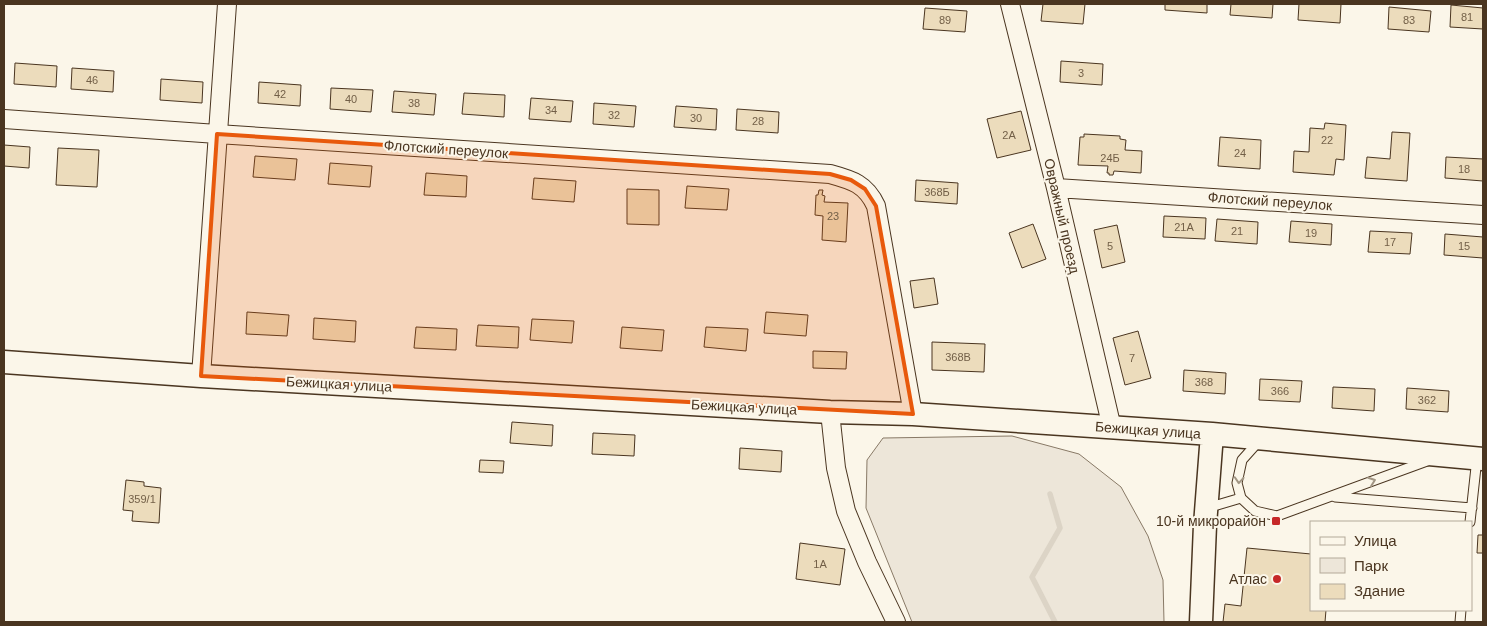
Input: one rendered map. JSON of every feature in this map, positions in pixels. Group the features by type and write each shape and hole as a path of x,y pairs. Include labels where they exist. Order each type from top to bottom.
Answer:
{"street":[{"path":"200,376 227,4"},
{"name":"Овражный проезд","path":"1010,4 1056,188 1112,428"},
{"name":"Флотский переулок","path":"4,119 830,174 850,180 865,189 872,197 876,206 913,414"},
{"name":"Флотский переулок","path":"1056,188 1483,215"},
{"name":"Бежицкая улица","path":"4,362 200,376 830,412 913,414 1212,434 1480,459"},
{"path":"830,412 836,468 846,511 867,562 896,622"},
{"path":"1201,622 1212,434"}],"lane":[{"path":"1261,439 1242,460 1237,483 1241,498 1255,512 1277,516 1443,455"},
{"path":"1470,521 1480,459"},
{"path":"1331,496 1472,508"},
{"path":"1207,508 1241,498"}],"highlighted area":[{"path":"217,134 830,174 851,180 865,189 876,206 913,414 201,376"}],"green space":[{"path":"1012,436 1079,454 1121,487 1148,536 1163,580 1164,622 912,622 866,508 867,460 883,438"}],"building":[{"path":"1043,4 1085,4 1083,24 1041,21"},
{"path":"1165,4 1207,4 1207,13 1165,10"},
{"path":"1231,4 1273,4 1272,18 1230,15"},
{"path":"1299,4 1341,4 1340,23 1298,20"},
{"path":"1451,5 1483,8 1483,29 1450,27"},
{"path":"1389,7 1431,11 1429,32 1388,29"},
{"path":"925,8 967,11 965,32 923,29"},
{"path":"1061,61 1103,64 1102,85 1060,82"},
{"path":"15,63 57,66 56,87 14,84"},
{"path":"72,68 114,71 113,92 71,89"},
{"path":"161,79 203,82 202,103 160,100"},
{"path":"259,82 301,85 300,106 258,103"},
{"path":"331,88 373,90 371,112 330,109"},
{"path":"394,91 436,94 434,115 392,112"},
{"path":"464,93 505,95 504,117 462,114"},
{"path":"531,98 573,101 571,122 529,119"},
{"path":"594,103 636,106 634,127 593,124"},
{"path":"676,106 717,109 716,130 674,127"},
{"path":"737,109 779,112 778,133 736,130"},
{"path":"1021,111 1031,150 997,158 987,119"},
{"path":"1325,123 1346,125 1344,160 1336,159 1334,175 1293,172 1294,151 1309,152 1310,128 1324,129"},
{"path":"1392,132 1410,133 1407,181 1365,178 1367,157 1390,159"},
{"path":"1084,134 1120,136 1120,139 1126,140 1125,150 1142,151 1141,173 1114,171 1113,175 1109,175 1107,173 1108,166 1078,165 1080,137 1084,137"},
{"path":"1220,137 1261,140 1260,169 1218,166"},
{"path":"4,145 30,147 29,168 4,166"},
{"path":"58,148 99,150 97,187 56,185"},
{"path":"255,156 297,159 295,180 253,177"},
{"path":"1446,157 1483,159 1483,181 1445,178"},
{"path":"330,163 372,166 370,187 328,184"},
{"path":"426,173 467,176 466,197 424,195"},
{"path":"534,178 576,181 574,202 532,199"},
{"path":"916,180 958,183 957,204 915,201"},
{"path":"687,186 729,189 727,210 685,208"},
{"path":"627,189 659,190 659,225 627,224"},
{"path":"819,190 823,190 824,202 848,203 846,242 822,240 823,216 815,215 816,195 818,195"},
{"path":"1164,216 1206,218 1205,239 1163,237"},
{"path":"1217,219 1258,222 1257,244 1215,241"},
{"path":"1291,221 1332,224 1331,245 1289,242"},
{"path":"1033,224 1046,259 1022,268 1009,233"},
{"path":"1117,225 1125,262 1102,268 1094,230"},
{"path":"1370,231 1412,233 1410,254 1368,252"},
{"path":"1445,234 1483,237 1483,258 1444,255"},
{"path":"934,278 938,304 914,308 910,281"},
{"path":"247,312 289,315 287,336 246,334"},
{"path":"766,312 808,315 806,336 764,333"},
{"path":"314,318 356,321 355,342 313,339"},
{"path":"532,319 574,321 572,343 530,340"},
{"path":"478,325 519,327 518,348 476,346"},
{"path":"416,327 457,329 456,350 414,348"},
{"path":"622,327 664,330 662,351 620,348"},
{"path":"706,327 748,329 746,351 704,347"},
{"path":"1138,331 1151,378 1125,385 1113,338"},
{"path":"932,342 985,344 984,372 932,370"},
{"path":"813,351 847,352 846,369 813,368"},
{"path":"1184,370 1226,373 1225,394 1183,391"},
{"path":"1260,379 1302,381 1300,402 1259,400"},
{"path":"1333,387 1375,389 1374,411 1332,408"},
{"path":"1407,388 1449,391 1448,412 1406,409"},
{"path":"512,422 553,425 552,446 510,443"},
{"path":"593,433 635,435 634,456 592,454"},
{"path":"740,448 782,451 781,472 739,469"},
{"path":"480,460 504,461 503,473 479,472"},
{"path":"126,480 144,482 144,486 161,488 159,523 132,521 133,511 123,510"},
{"path":"1478,535 1483,535 1483,553 1477,553"},
{"path":"800,543 845,549 840,585 796,579"},
{"name":"Атлас","path":"1247,548 1310,554 1310,611 1326,611 1325,622 1223,622 1225,604 1241,606"}],"waterway":[{"path":"1050,494 1060,528 1032,577 1055,622"}],"place":[{"name":"10-й микрорайон","path":"1276,521"},
{"name":"Атлас","path":"1277,579"}]}
